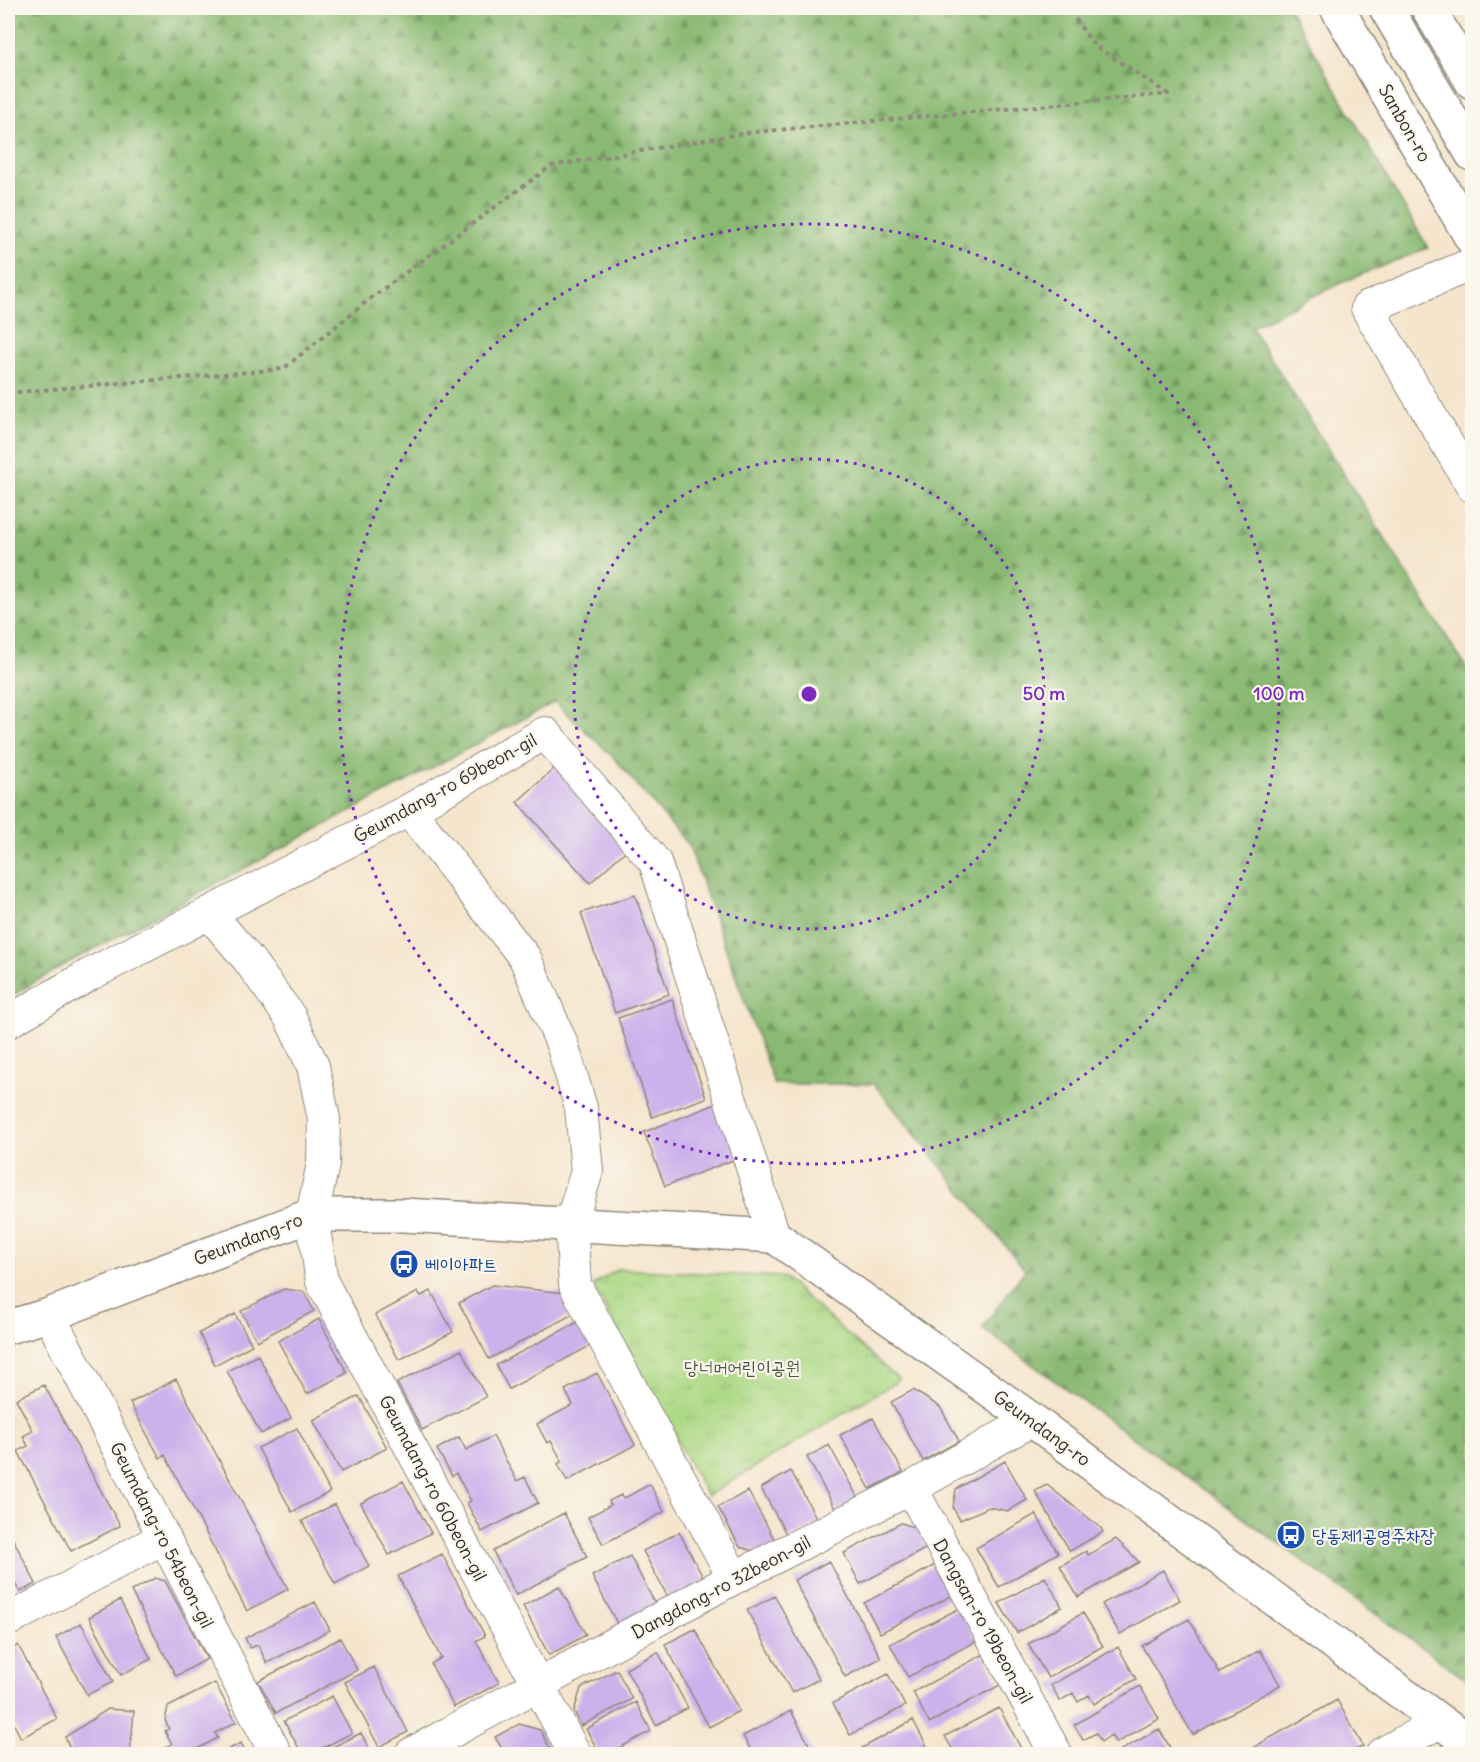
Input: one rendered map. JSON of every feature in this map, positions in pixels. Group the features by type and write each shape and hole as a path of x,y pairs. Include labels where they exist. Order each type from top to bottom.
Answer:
{"street":[{"name":"Sanbon-ro","path":"1337,8 1473,239"},
{"path":"1386,8 1473,154"},
{"path":"1428,8 1473,82"},
{"path":"1473,264 1367,308 1473,486"},
{"name":"Geumdang-ro 69beon-gil","path":"8,1022 89,975 409,810 545,733 655,862 774,1236"},
{"path":"409,810 525,958 562,1044 581,1108 587,1171 571,1223 575,1285 734,1578"},
{"path":"209,913 248,959 290,1017 313,1066 324,1119 323,1164 312,1215"},
{"name":"Geumdang-ro","path":"8,1327 49,1315 312,1215 404,1215 774,1236 1032,1420 1473,1745"},
{"name":"Geumdang-ro 60beon-gil","path":"312,1215 322,1282 575,1755"},
{"name":"Geumdang-ro 54beon-gil","path":"49,1315 276,1755"},
{"name":"Dangdong-ro 32beon-gil","path":"411,1755 734,1578 911,1488 1032,1420"},
{"name":"Dangsan-ro 19beon-gil","path":"911,1488 1056,1755"},
{"path":"8,1620 163,1538"},
{"path":"1382,1755 1439,1722"}],"path":[{"path":"8,393 283,369 371,298 551,166 745,133 1168,94 1094,45 1067,8"}],"green space":[{"path":"8,8 1289,8 1428,248 1343,282 1251,327 1472,677 1472,1684 982,1328 1025,1270 874,1084 774,1084 689,846 615,759 555,702 66,964 8,998"},
{"name":"당너머어린이공원","path":"618,1269 783,1277 899,1380 707,1496 593,1285"}],"building":[{"path":"558,765 631,846 590,883 517,802"},
{"path":"635,895 669,994 615,1013 581,913"},
{"path":"672,999 706,1098 652,1117 618,1018"},
{"path":"721,1102 741,1157 665,1186 644,1132"},
{"path":"492,1285 565,1293 575,1313 489,1359 459,1303"},
{"path":"284,1289 304,1292 314,1311 257,1341 241,1311"},
{"path":"431,1291 453,1332 399,1360 375,1315 418,1292 421,1296"},
{"path":"235,1314 252,1345 215,1365 199,1333"},
{"path":"319,1319 347,1373 307,1394 278,1341"},
{"path":"578,1322 590,1346 509,1389 496,1365"},
{"path":"461,1350 486,1397 422,1430 397,1383"},
{"path":"258,1355 291,1418 261,1434 227,1371"},
{"path":"597,1373 635,1445 567,1481 558,1464 562,1461 551,1441 547,1443 537,1424 573,1405 565,1390"},
{"path":"176,1379 288,1589 247,1611 165,1455 160,1458 130,1403"},
{"path":"44,1385 120,1526 71,1551 18,1451 28,1446 23,1436 33,1431 16,1399"},
{"path":"913,1390 940,1407 959,1441 923,1461 891,1402"},
{"path":"359,1396 387,1448 341,1472 313,1420"},
{"path":"873,1418 903,1472 870,1489 840,1435"},
{"path":"297,1428 330,1492 292,1512 258,1448"},
{"path":"493,1436 517,1481 525,1477 538,1503 482,1532 467,1503 471,1501 456,1473 452,1476 437,1449 459,1437 466,1450"},
{"path":"829,1445 859,1500 837,1512 807,1457"},
{"path":"1005,1461 1027,1500 1008,1511 989,1507 960,1520 953,1508 956,1489"},
{"path":"791,1471 819,1523 789,1539 761,1488"},
{"path":"403,1481 431,1533 389,1555 361,1503"},
{"path":"650,1484 664,1512 603,1544 588,1517 611,1505 609,1501 621,1495 623,1499"},
{"path":"1047,1485 1103,1532 1070,1551 1035,1491"},
{"path":"748,1491 778,1546 765,1554 740,1547 718,1507"},
{"path":"335,1504 369,1566 335,1584 302,1521"},
{"path":"564,1513 587,1557 516,1595 493,1551"},
{"path":"1036,1514 1058,1553 999,1587 976,1548"},
{"path":"901,1523 917,1528 927,1548 860,1584 844,1553"},
{"path":"8,1529 36,1584 20,1592 10,1575 8,1576"},
{"path":"679,1532 706,1583 670,1601 643,1551"},
{"path":"1116,1539 1139,1562 1078,1597 1060,1566 1086,1551 1088,1555"},
{"path":"442,1554 485,1636 476,1641 499,1683 454,1707 431,1664 441,1658 398,1576"},
{"path":"630,1556 657,1607 619,1627 592,1576"},
{"path":"829,1561 881,1658 845,1677 794,1580"},
{"path":"937,1564 953,1595 880,1633 864,1603"},
{"path":"1163,1570 1180,1600 1120,1634 1102,1604"},
{"path":"1045,1577 1062,1607 1017,1633 999,1603"},
{"path":"155,1578 165,1581 207,1659 176,1676 131,1591"},
{"path":"559,1586 586,1635 549,1655 523,1606"},
{"path":"775,1596 819,1679 792,1693 747,1610"},
{"path":"120,1600 151,1659 121,1675 89,1617"},
{"path":"315,1602 330,1630 267,1663 258,1645 250,1648 245,1638"},
{"path":"960,1608 977,1641 908,1677 890,1644"},
{"path":"1083,1613 1103,1646 1048,1678 1028,1644"},
{"path":"1189,1619 1220,1673 1260,1650 1280,1685 1193,1735 1142,1646"},
{"path":"81,1623 113,1682 87,1695 56,1637"},
{"path":"695,1629 739,1711 709,1727 665,1644"},
{"path":"340,1638 357,1670 276,1713 258,1681"},
{"path":"18,1645 57,1719 21,1738 8,1713 8,1651"},
{"path":"1118,1647 1136,1679 1094,1704 1089,1695 1078,1702 1073,1693 1060,1701 1051,1685"},
{"path":"658,1652 688,1708 656,1725 626,1669"},
{"path":"984,1654 1000,1685 929,1723 913,1692"},
{"path":"374,1667 408,1732 379,1747 345,1682"},
{"path":"617,1670 632,1699 581,1726 574,1711 581,1688"},
{"path":"888,1674 905,1706 850,1735 833,1703"},
{"path":"215,1683 236,1722 215,1733 218,1738 187,1754 169,1754 165,1747 172,1744 165,1731 169,1729 165,1720 168,1707"},
{"path":"1140,1686 1159,1719 1116,1743 1111,1735 1101,1742 1096,1733 1083,1740 1074,1725"},
{"path":"332,1696 352,1733 311,1754 302,1754 284,1721"},
{"path":"1337,1700 1363,1746 1349,1754 1242,1754"},
{"path":"636,1702 651,1731 608,1754 600,1754 586,1729"},
{"path":"999,1708 1024,1754 955,1754 945,1736"},
{"path":"108,1709 134,1711 130,1754 70,1754 65,1737"},
{"path":"791,1711 814,1754 753,1754 743,1736"},
{"path":"913,1720 931,1754 866,1754 862,1748"},
{"path":"519,1724 540,1730 553,1754 505,1754 495,1737"},
{"path":"1159,1729 1174,1754 1114,1754"},
{"path":"361,1733 372,1754 319,1754"},
{"path":"241,1743 247,1754 219,1754"}],"place":[{"name":"베이아파트","path":"404,1264"},
{"name":"당동제1공영주차장","path":"1291,1535"}]}
